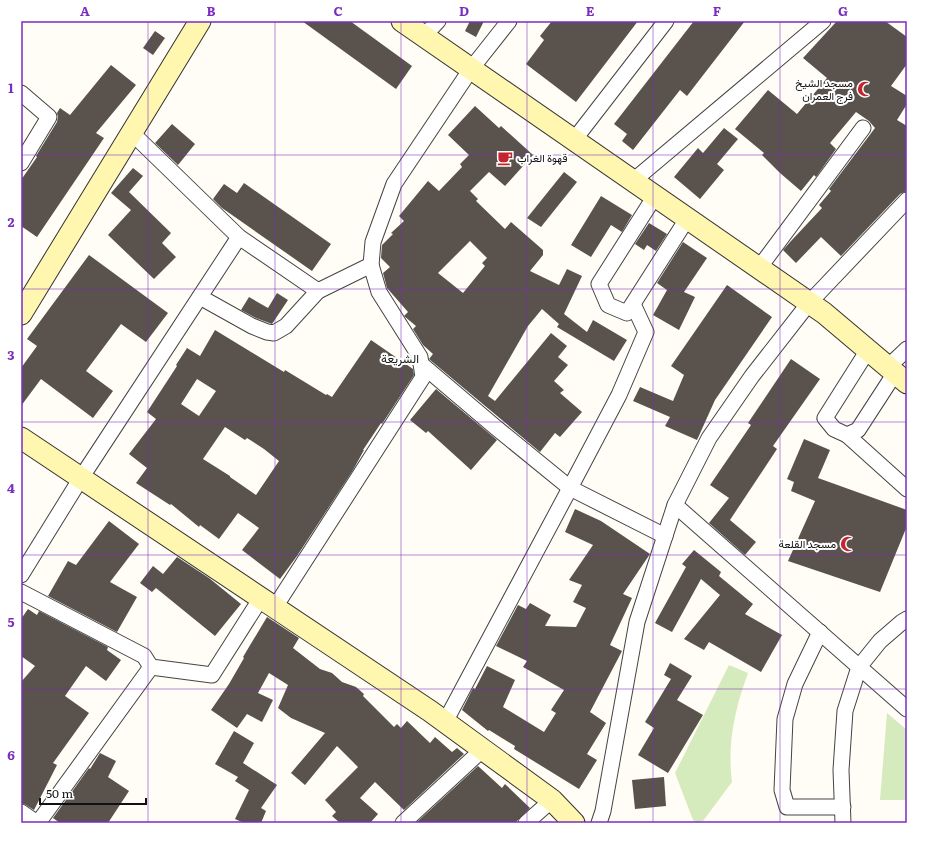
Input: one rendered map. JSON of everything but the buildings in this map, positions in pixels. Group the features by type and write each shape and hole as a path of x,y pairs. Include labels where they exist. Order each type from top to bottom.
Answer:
{"street":[{"path":"21,314 200,21"},
{"path":"402,21 824,313 897,374"},
{"path":"424,36 438,21"},
{"path":"21,592 144,656 151,666 212,675 268,603 423,377 420,358 378,292 371,265 373,242 394,184 471,69 509,21"},
{"path":"574,140 666,21"},
{"path":"633,181 823,21"},
{"path":"21,93 48,117 21,163"},
{"path":"759,268 863,128"},
{"path":"132,133 239,237 318,291"},
{"path":"655,196 599,284 608,305 627,313 687,219"},
{"path":"599,823 603,811 637,622 676,505 710,438 752,376 809,303 907,200"},
{"path":"21,575 81,478 239,237"},
{"path":"200,297 252,326 274,333 286,326 318,291 371,265"},
{"path":"445,722 619,395 646,332 633,304"},
{"path":"847,435 858,430 897,374 907,349"},
{"path":"868,350 825,418 834,429 847,435 907,489"},
{"path":"421,364 570,488 665,536"},
{"path":"21,438 430,711 552,800 574,823"},
{"path":"676,505 907,709"},
{"path":"843,823 841,770 845,711 859,667 880,641 907,619"},
{"path":"820,632 795,684 785,719 782,790 787,807 843,807"},
{"path":"21,812 38,823 151,666"},
{"path":"404,823 482,750"},
{"path":"526,823 552,800"}],"green space":[{"path":"729,665 748,673 739,699 733,726 731,740 732,782 703,821 696,823 693,820 675,773"},
{"path":"887,713 907,730 907,800 880,800"}],"place":[{"name":"مسجد الشيخ فرج العمران","path":"865,89"},
{"name":"قهوة الغراب","path":"505,158"},
{"name":"مسجد القلعة","path":"848,544"}],"district":[{"name":"الشريعة","path":"400,359"}]}
